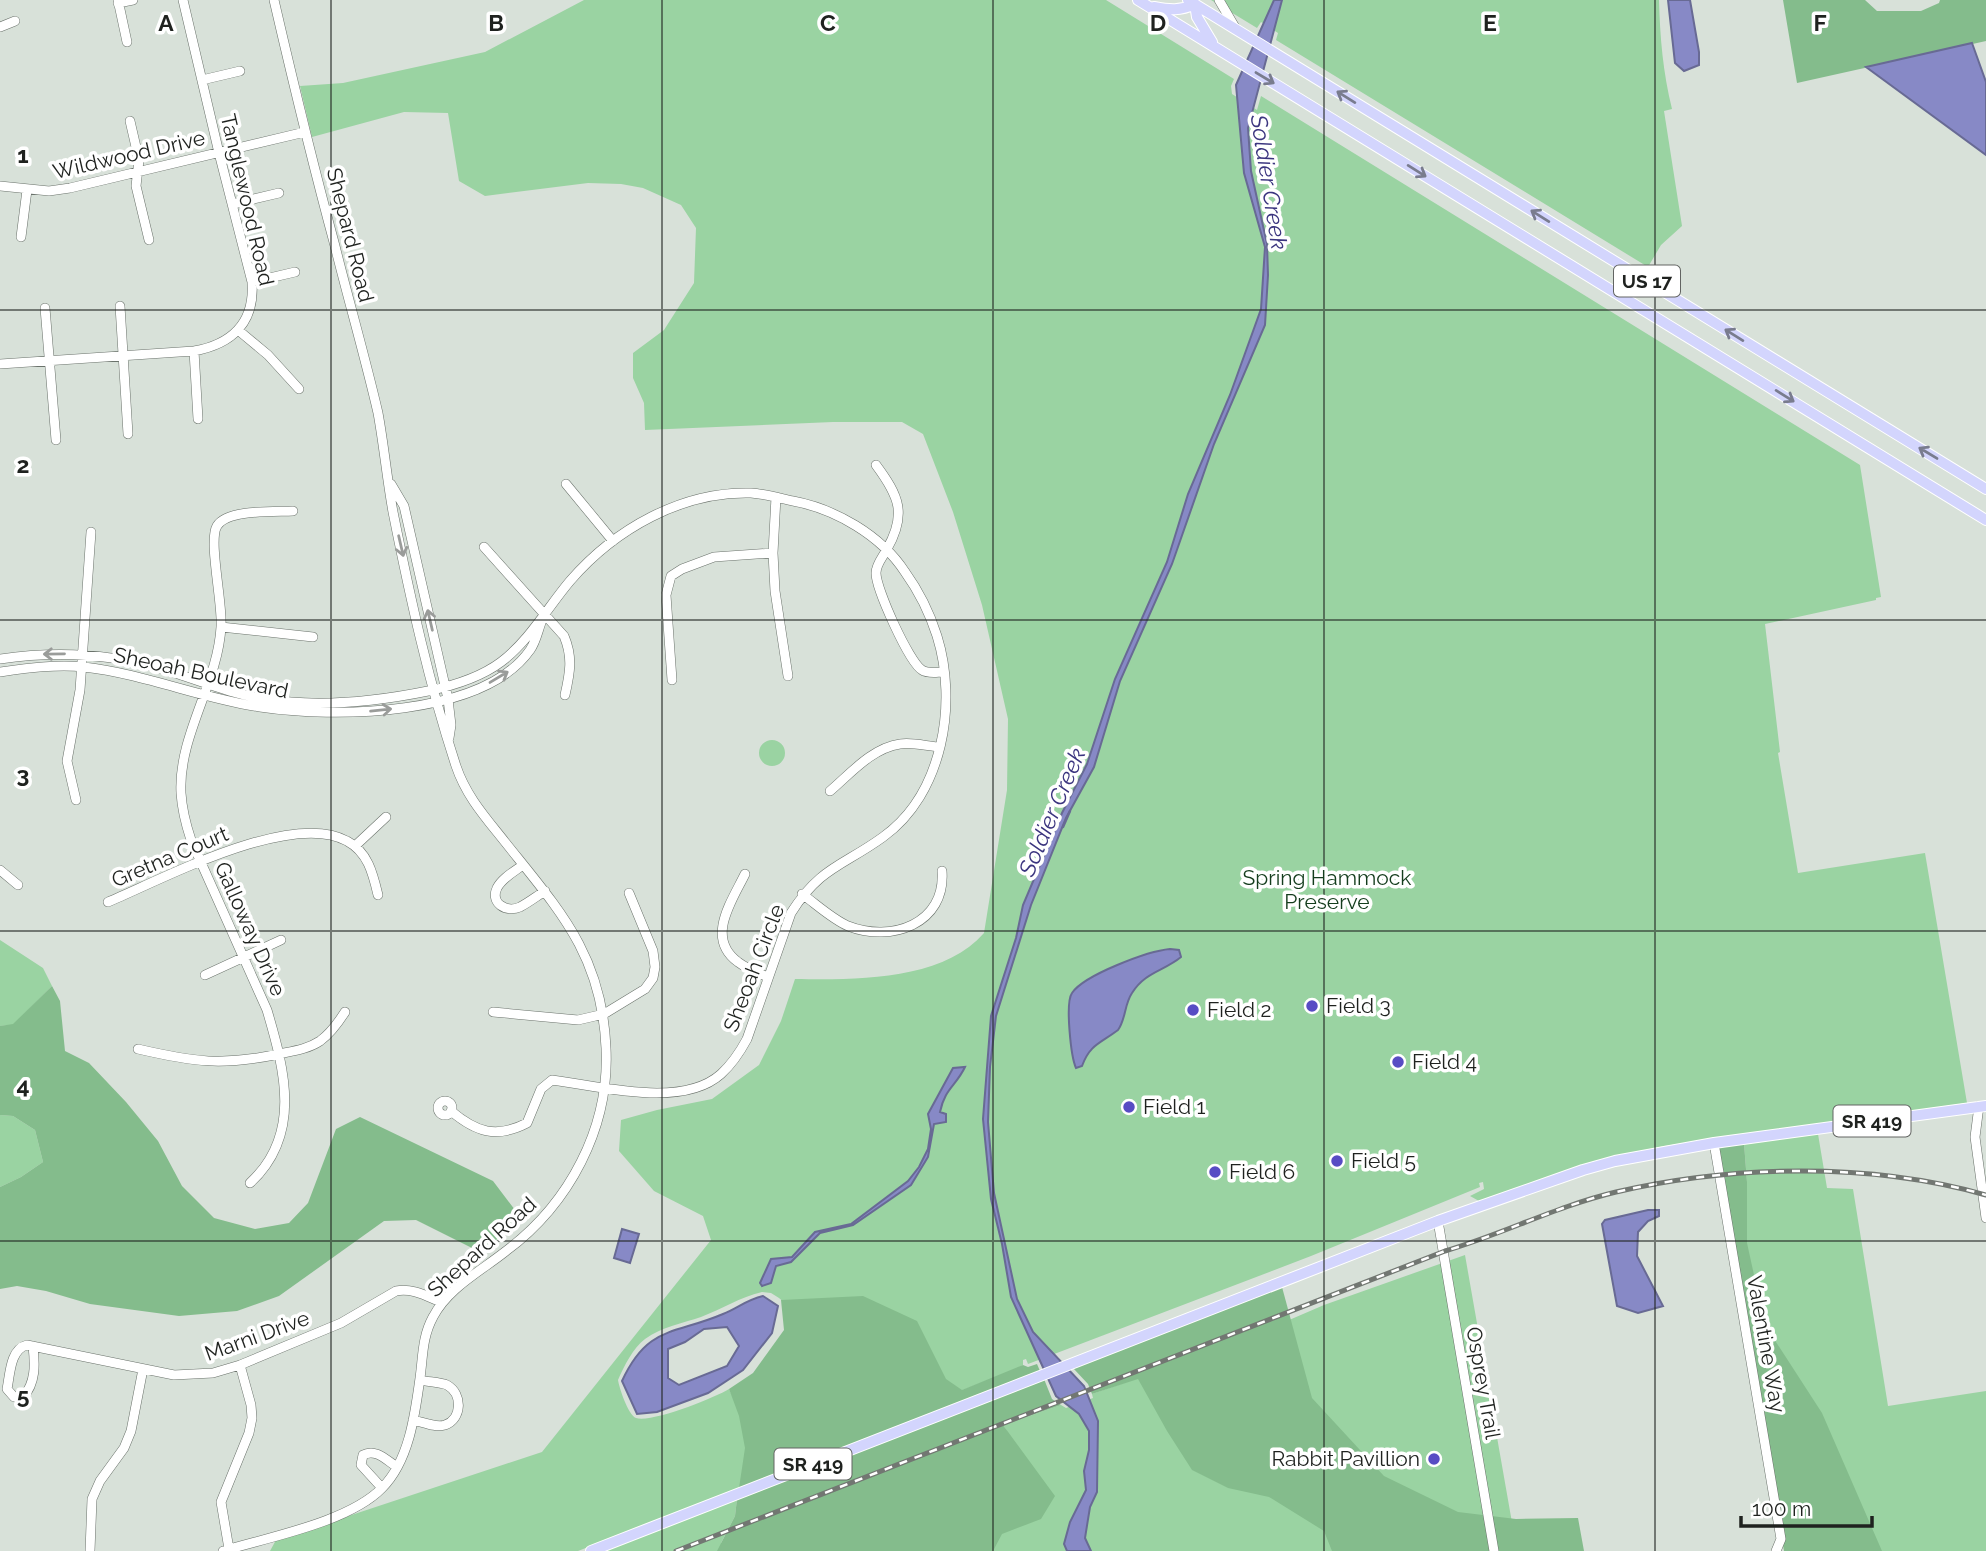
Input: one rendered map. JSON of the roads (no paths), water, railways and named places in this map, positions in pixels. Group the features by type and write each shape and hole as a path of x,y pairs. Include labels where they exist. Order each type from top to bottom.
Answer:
{"main road":[{"name":"US 17","path":"1193,1 1986,489"},
{"path":"1143,3 1173,11 1184,9 1193,1 1203,30 1217,48"},
{"name":"US 17","path":"1143,3 1986,520"},
{"name":"SR 419","path":"591,1551 1438,1221 1604,1164 1714,1143 1983,1106"}],"street":[{"path":"127,42 118,1 134,0"},
{"name":"Tanglewood Road","path":"183,0 252,282 250,307 238,330"},
{"name":"Shepard Road","path":"226,1550 347,1512 383,1488 406,1447 420,1380 424,1340 430,1321 441,1302 512,1247 554,1206 586,1153 597,1124 605,1087 607,1053 604,1014 594,976 580,944 545,891 466,791 457,770 433,690 392,509 378,414 274,0"},
{"path":"1219,0 1237,30"},
{"path":"0,26 15,21"},
{"path":"202,80 240,71"},
{"path":"130,121 139,160 136,186 149,240"},
{"name":"Wildwood Drive","path":"0,186 49,191 70,188 305,132"},
{"path":"21,237 27,190"},
{"path":"233,204 279,193"},
{"path":"252,282 295,272"},
{"path":"120,306 128,434"},
{"path":"45,308 56,440"},
{"path":"0,364 194,351 224,343 238,330 268,355 299,389"},
{"path":"194,351 198,419"},
{"path":"876,465 894,491 900,518 898,528 876,572 890,617 916,666 927,673 943,672"},
{"name":"Shepard Road","path":"388,479 404,506 448,699 451,725 449,740"},
{"path":"566,484 613,541"},
{"name":"Sheoah Circle","path":"433,690 477,676 502,661 572,578 613,541 647,519 690,501 754,493 806,503 849,522 886,550 903,568 930,621 941,654 945,707 939,747 930,780 918,800 884,837 831,867 802,894 790,913 747,1039 720,1076 703,1085 667,1094 552,1080 541,1089 527,1123 516,1129 498,1132 483,1132 463,1122 451,1111"},
{"path":"776,497 773,553 775,591 788,676"},
{"name":"Galloway Drive","path":"250,1183 273,1157 281,1137 285,1094 278,1054 267,1010 201,863 185,820 181,791 187,748 208,683 221,627 213,538 215,528 229,516 293,511"},
{"path":"76,800 67,761 82,666 91,532"},
{"path":"484,548 564,636 572,664 565,695"},
{"path":"672,680 666,595 671,576 714,557 773,553"},
{"name":"Sheoah Circle","path":"436,702 482,687 509,671 531,649 545,612"},
{"path":"221,627 313,637"},
{"name":"Sheoah Boulevard","path":"0,659 34,654 83,653 129,660 263,699 302,703 338,704 380,700 433,690"},
{"name":"Sheoah Boulevard","path":"0,673 36,667 82,666 126,673 204,696 259,707 337,713 436,702"},
{"path":"830,791 867,760 887,748 899,744 939,747"},
{"path":"378,895 366,858 355,846 386,817"},
{"name":"Gretna Court","path":"108,902 256,841 296,835 332,836 355,846"},
{"path":"523,865 502,881 496,890 499,904 505,909 511,909 545,891"},
{"path":"0,870 18,886"},
{"path":"802,894 844,924 860,930 896,931 926,917 935,907 941,892 942,871"},
{"path":"745,874 724,914 722,937 732,957 740,964 768,977"},
{"path":"493,1012 578,1020 604,1014 645,989 653,978 653,951 629,892"},
{"path":"205,975 281,940"},
{"path":"138,1049 205,1062 227,1063 278,1054 318,1043 331,1032 345,1012"},
{"path":"1983,1106 1975,1136 1986,1218"},
{"name":"Valentine Way","path":"1714,1143 1781,1539 1776,1551"},
{"name":"Osprey Trail","path":"1438,1221 1494,1551"},
{"name":"Marni Drive","path":"33,1346 174,1375 194,1376 240,1365 341,1323 396,1291 405,1289 441,1302"},
{"path":"21,1346 33,1346 34,1366 29,1390 23,1396 14,1397 7,1389 16,1353 21,1346"},
{"path":"226,1550 221,1502 249,1433 252,1418 240,1365"},
{"path":"90,1551 92,1499 100,1480 124,1448 131,1431 143,1369"},
{"path":"413,1420 437,1426 453,1421 458,1412 459,1401 455,1392 446,1385 420,1380"},
{"path":"383,1488 363,1470 363,1455 378,1453 397,1467"}],"water":[{"path":"1274,0 1282,0 1248,128 1251,171 1267,244 1265,325 1214,444 1172,564 1120,681 1094,767 1066,818 1031,905 996,1016 990,1067 988,1122 994,1193 1017,1299 1033,1332 1084,1386 1098,1421 1097,1492 1090,1507 1085,1538 1091,1551 1067,1551 1064,1544 1070,1522 1086,1490 1084,1471 1089,1450 1089,1431 1079,1414 1056,1396 1011,1297 991,1199 983,1119 991,1016 1016,938 1023,905 1062,813 1087,764 1115,679 1167,562 1188,494 1230,395 1261,309 1265,247 1244,173 1236,85"},
{"path":"1668,0 1690,0 1699,65 1684,71 1675,63"},
{"path":"1972,43 1986,82 1986,155 1866,67"},
{"path":"1170,949 1179,950 1181,957 1137,986 1129,998 1118,1030 1092,1048 1082,1066 1076,1068 1070,1030 1069,1007 1072,993 1089,979 1117,965"},
{"path":"965,1067 948,1092 940,1112 946,1114 946,1122 934,1124 928,1157 911,1185 853,1225 820,1233 791,1262 776,1266 771,1283 762,1286 760,1283 771,1259 792,1257 815,1232 851,1224 908,1181 928,1149 931,1129 928,1114 953,1068"},
{"path":"1659,1210 1659,1216 1648,1221 1638,1232 1637,1256 1663,1306 1638,1313 1617,1306 1602,1224 1605,1220"},
{"path":"622,1229 639,1234 630,1263 614,1258"},
{"path":"763,1296 778,1306 772,1333 743,1370 708,1393 657,1412 637,1414 622,1381 642,1350 664,1334 706,1321","holes":["727,1327 739,1346 727,1366 679,1385 668,1378 668,1349 685,1342 704,1329"]}],"waterway":[{"name":"Soldier Creek","path":"1063,827 1070,811"}],"railway":[{"path":"676,1551 1445,1251 1551,1212 1616,1192 1707,1176 1801,1171 1896,1177 1942,1184 1986,1195"}],"place":[{"name":"Field 3","path":"1312,1006"},
{"name":"Field 2","path":"1193,1010"},
{"name":"Field 4","path":"1398,1062"},
{"name":"Field 1","path":"1129,1107"},
{"name":"Field 5","path":"1337,1161"},
{"name":"Field 6","path":"1215,1172"},
{"name":"Rabbit Pavillion","path":"1434,1459"}],"park label":[{"name":"Spring Hammock Preserve","path":"1327,890"}]}
